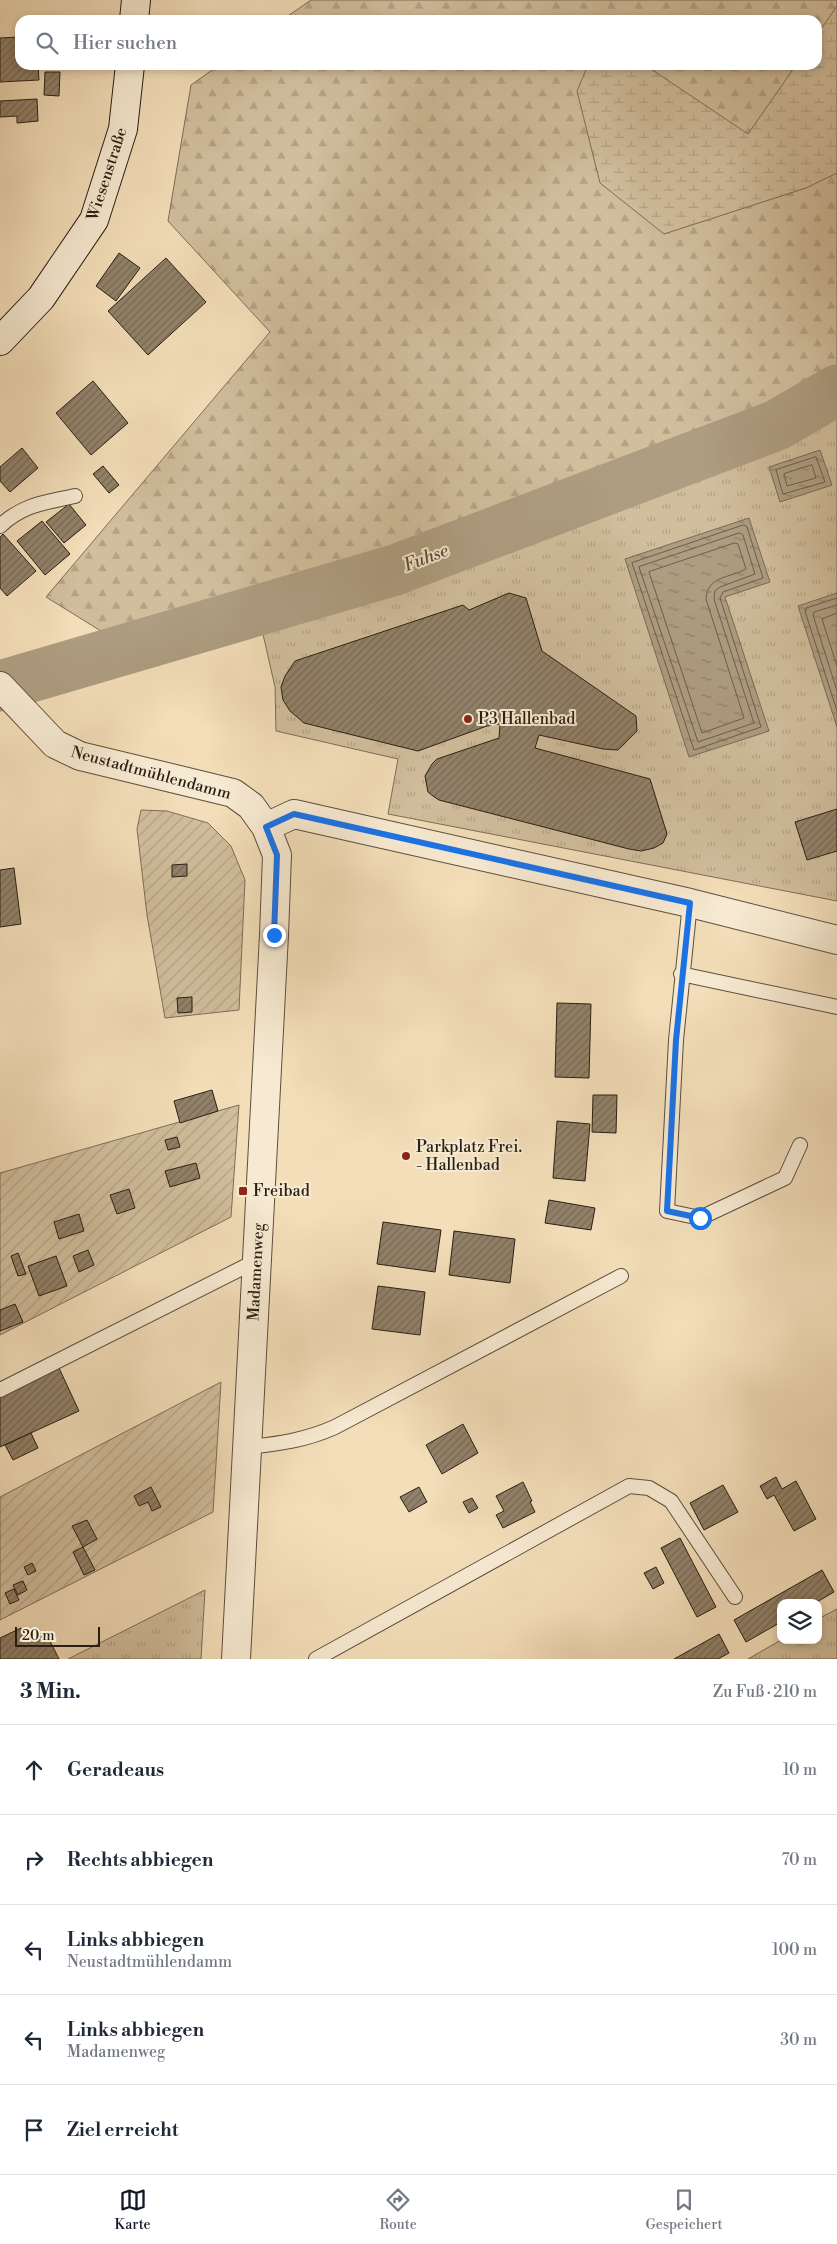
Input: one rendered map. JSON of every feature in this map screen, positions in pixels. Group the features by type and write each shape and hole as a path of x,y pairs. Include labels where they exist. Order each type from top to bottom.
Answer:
{"street":[{"path":"134,15 136,0"},
{"name":"Wiesenstraße","path":"0,341 41,298 94,220 123,130 129,70"},
{"name":"Neustadtmühlendamm","path":"0,686 55,744 80,756 233,793 251,806 266,827"},
{"path":"266,827 294,814 690,903 837,940"},
{"name":"Madamenweg","path":"236,1659 274,944 277,855 266,827"}],"lane":[{"path":"0,526 30,505 75,496"},
{"path":"690,903 681,974 667,1211 700,1218 785,1178 800,1145"},
{"path":"681,974 837,1007"},
{"path":"0,1390 256,1261"},
{"path":"248,1447 296,1441 312,1437 335,1427 621,1276"},
{"path":"316,1659 629,1486 650,1488 671,1501 735,1597"}],"green space":[{"path":"311,0 837,0 837,417 794,442 403,575 143,657 46,597 270,332 168,221 191,85 212,70 822,70 822,15 289,15"},
{"path":"837,6 837,173 806,188 664,234 600,183 577,91 586,70 652,70 748,134 793,70 822,70 822,28"},
{"path":"837,417 837,901 388,814 398,759 276,731 275,687 260,621 794,442"},
{"path":"141,810 167,811 208,823 231,846 245,880 239,1010 165,1018 147,915 137,829"},
{"path":"239,1105 231,1217 0,1335 0,1173"},
{"path":"221,1382 213,1512 0,1620 0,1497"},
{"path":"205,1590 201,1659 68,1659"},
{"path":"837,1609 837,1659 748,1659 777,1642 777,1644 822,1644 822,1617"}],"water":[{"path":"820,450 832,485 780,502 769,467"},
{"path":"749,518 770,582 725,597 769,731 689,757 625,559"},
{"path":"837,593 837,727 798,606"}],"building":[{"path":"15,37 15,70 38,70 39,80 0,82 0,38"},
{"path":"45,72 60,72 59,96 44,95"},
{"path":"37,99 38,121 17,123 17,116 0,117 0,101"},
{"path":"119,253 140,268 116,301 96,286"},
{"path":"166,258 206,302 148,355 108,311"},
{"path":"93,381 128,423 91,455 56,413"},
{"path":"22,448 38,468 10,492 0,481 0,467"},
{"path":"103,466 119,485 109,493 93,474"},
{"path":"69,504 86,525 64,543 46,522"},
{"path":"42,521 70,554 45,575 17,541"},
{"path":"3,534 36,571 7,596 0,588 0,537"},
{"name":"P3 Hallenbad","path":"509,593 526,598 542,651 636,716 637,731 618,750 603,749 539,735 535,748 650,779 667,834 663,843 654,848 641,851 629,849 439,800 428,792 425,776 437,759 499,738 500,724 487,726 418,751 304,723 290,711 283,700 281,687 285,676 295,661 463,605 469,610"},
{"path":"837,809 837,851 807,860 795,822"},
{"path":"187,864 187,876 172,877 172,865"},
{"path":"14,868 21,924 0,927 0,870"},
{"path":"192,997 192,1012 178,1013 177,998"},
{"path":"557,1003 591,1004 589,1078 555,1077"},
{"path":"212,1090 218,1111 180,1123 174,1101"},
{"path":"593,1095 617,1095 616,1133 592,1132"},
{"path":"557,1121 590,1124 585,1181 553,1178"},
{"path":"177,1137 180,1147 168,1150 165,1140"},
{"path":"196,1163 200,1178 170,1187 165,1171"},
{"path":"129,1189 135,1208 117,1214 110,1195"},
{"path":"549,1200 595,1208 591,1230 545,1223"},
{"path":"79,1214 84,1231 59,1239 54,1222"},
{"path":"383,1222 441,1230 435,1272 377,1264"},
{"path":"454,1231 515,1239 510,1283 449,1275"},
{"path":"88,1250 94,1265 79,1272 73,1256"},
{"path":"18,1253 26,1274 18,1276 11,1256"},
{"path":"56,1256 67,1286 39,1296 28,1266"},
{"path":"378,1286 425,1292 420,1335 372,1329"},
{"path":"15,1304 23,1322 0,1331 0,1310"},
{"path":"59,1368 79,1411 0,1447 0,1396"},
{"path":"463,1424 478,1453 442,1474 426,1445"},
{"path":"31,1433 38,1448 13,1460 5,1445"},
{"path":"776,1477 782,1489 796,1481 816,1519 794,1531 774,1495 767,1499 760,1486"},
{"path":"523,1482 535,1512 503,1528 496,1515 504,1511 496,1496"},
{"path":"723,1485 738,1512 704,1530 690,1503"},
{"path":"151,1487 161,1507 152,1511 148,1502 139,1506 134,1496"},
{"path":"419,1487 427,1502 409,1512 400,1497"},
{"path":"472,1498 478,1508 469,1513 463,1502"},
{"path":"87,1520 97,1539 83,1547 72,1526"},
{"path":"680,1538 716,1607 697,1617 661,1548"},
{"path":"83,1547 95,1570 84,1575 73,1552"},
{"path":"32,1563 36,1571 28,1575 24,1567"},
{"path":"656,1567 664,1583 653,1589 644,1573"},
{"path":"822,1570 834,1592 822,1599 777,1599 777,1624 746,1642 734,1620"},
{"path":"23,1581 27,1590 18,1595 13,1585"},
{"path":"14,1589 19,1600 10,1604 5,1593"},
{"path":"21,1628 27,1640 45,1631 59,1659 0,1659 0,1638"},
{"path":"719,1634 729,1653 718,1659 674,1659"}],"waterway":[{"name":"Fuhse","path":"0,686 395,570 777,425 837,390"}],"place":[{"name":"P3 Hallenbad","path":"468,719"},
{"name":"Parkplatz Frei. - Hallenbad","path":"406,1156"},
{"name":"Freibad","path":"243,1191"}],"route":[{"path":"274,935 277,855 266,827 294,814 690,903 681,974 676,1040 667,1211 700,1218"}]}
